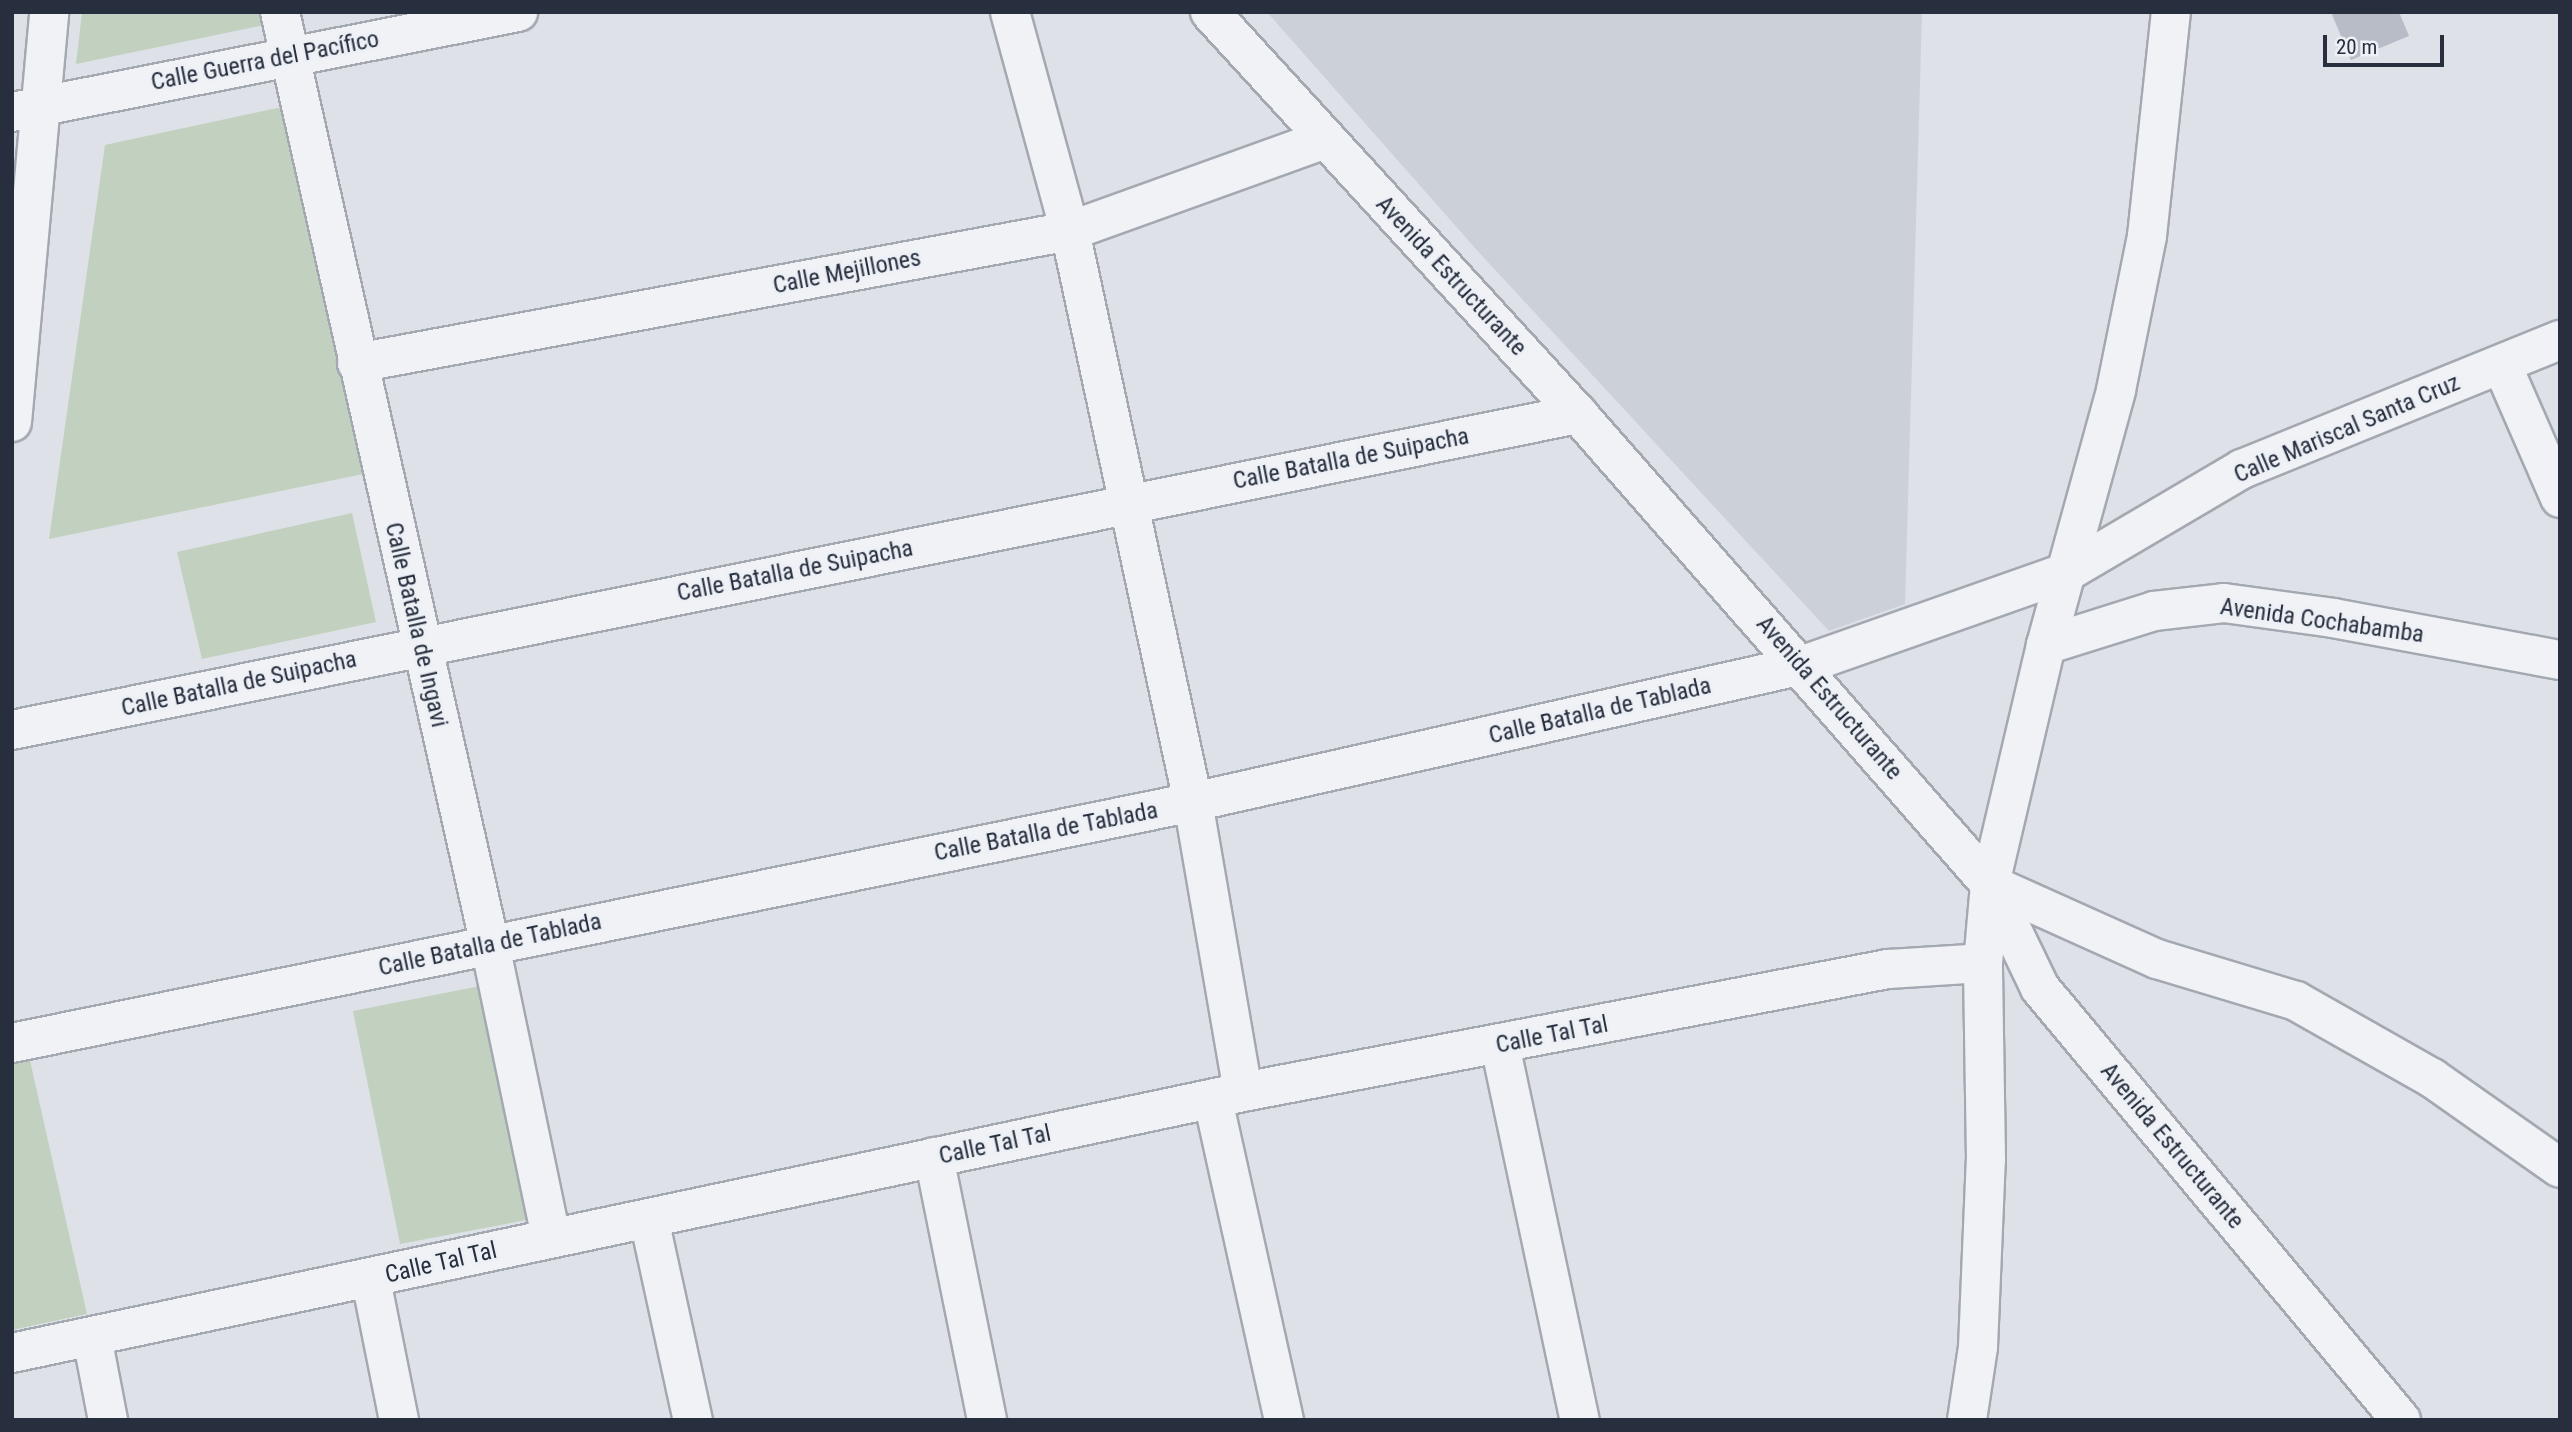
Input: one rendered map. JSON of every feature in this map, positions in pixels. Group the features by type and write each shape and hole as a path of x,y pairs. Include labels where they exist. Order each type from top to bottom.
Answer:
{"street":[{"path":"12,422 26,109 49,12"},
{"name":"Calle Batalla de Ingavi","path":"280,12 420,647 490,945 551,1237"},
{"name":"Calle Guerra del Pacífico","path":"26,109 518,12"},
{"path":"1010,12 1070,231 1126,504 1193,802 1228,1096 1284,1420"},
{"name":"Avenida Estructurante","path":"1210,12 1578,414 1802,665 1990,884 2040,988 2401,1420"},
{"path":"1967,1420 1978,1348 1986,1160 1983,963 1990,884 2046,645 2116,390 2147,236 2171,12"},
{"name":"Calle Mejillones","path":"357,363 1070,231 1325,139"},
{"name":"Calle Mariscal Santa Cruz","path":"2067,572 2242,469 2560,340"},
{"path":"2502,365 2560,498"},
{"name":"Calle Batalla de Suipacha","path":"12,730 1578,414"},
{"name":"Calle Batalla de Tablada","path":"12,1043 1193,802 1802,665 2067,572"},
{"name":"Avenida Cochabamba","path":"2046,645 2154,611 2224,603 2333,618 2560,660"},
{"path":"1990,884 2157,959 2297,1001 2432,1078 2560,1168"},
{"name":"Calle Tal Tal","path":"12,1353 370,1280 551,1237 649,1219 1228,1096 1888,969 1983,963"},
{"path":"1500,1045 1580,1420"},
{"path":"934,1157 987,1420"},
{"path":"649,1219 693,1420"},
{"path":"370,1280 399,1420"},
{"path":"92,1337 108,1420"}],"shaded area":[{"path":"1267,12 1922,12 1905,604 1829,631 1475,248"}],"green space":[{"path":"82,12 266,12 269,24 76,64"},
{"path":"282,107 363,474 49,539 105,145"},
{"path":"352,513 376,622 202,659 177,552"},
{"path":"480,986 527,1220 400,1244 353,1011"},
{"path":"29,1056 87,1314 12,1330 12,1060"}],"building":[{"path":"2331,12 2399,12 2409,36 2351,60"}]}
